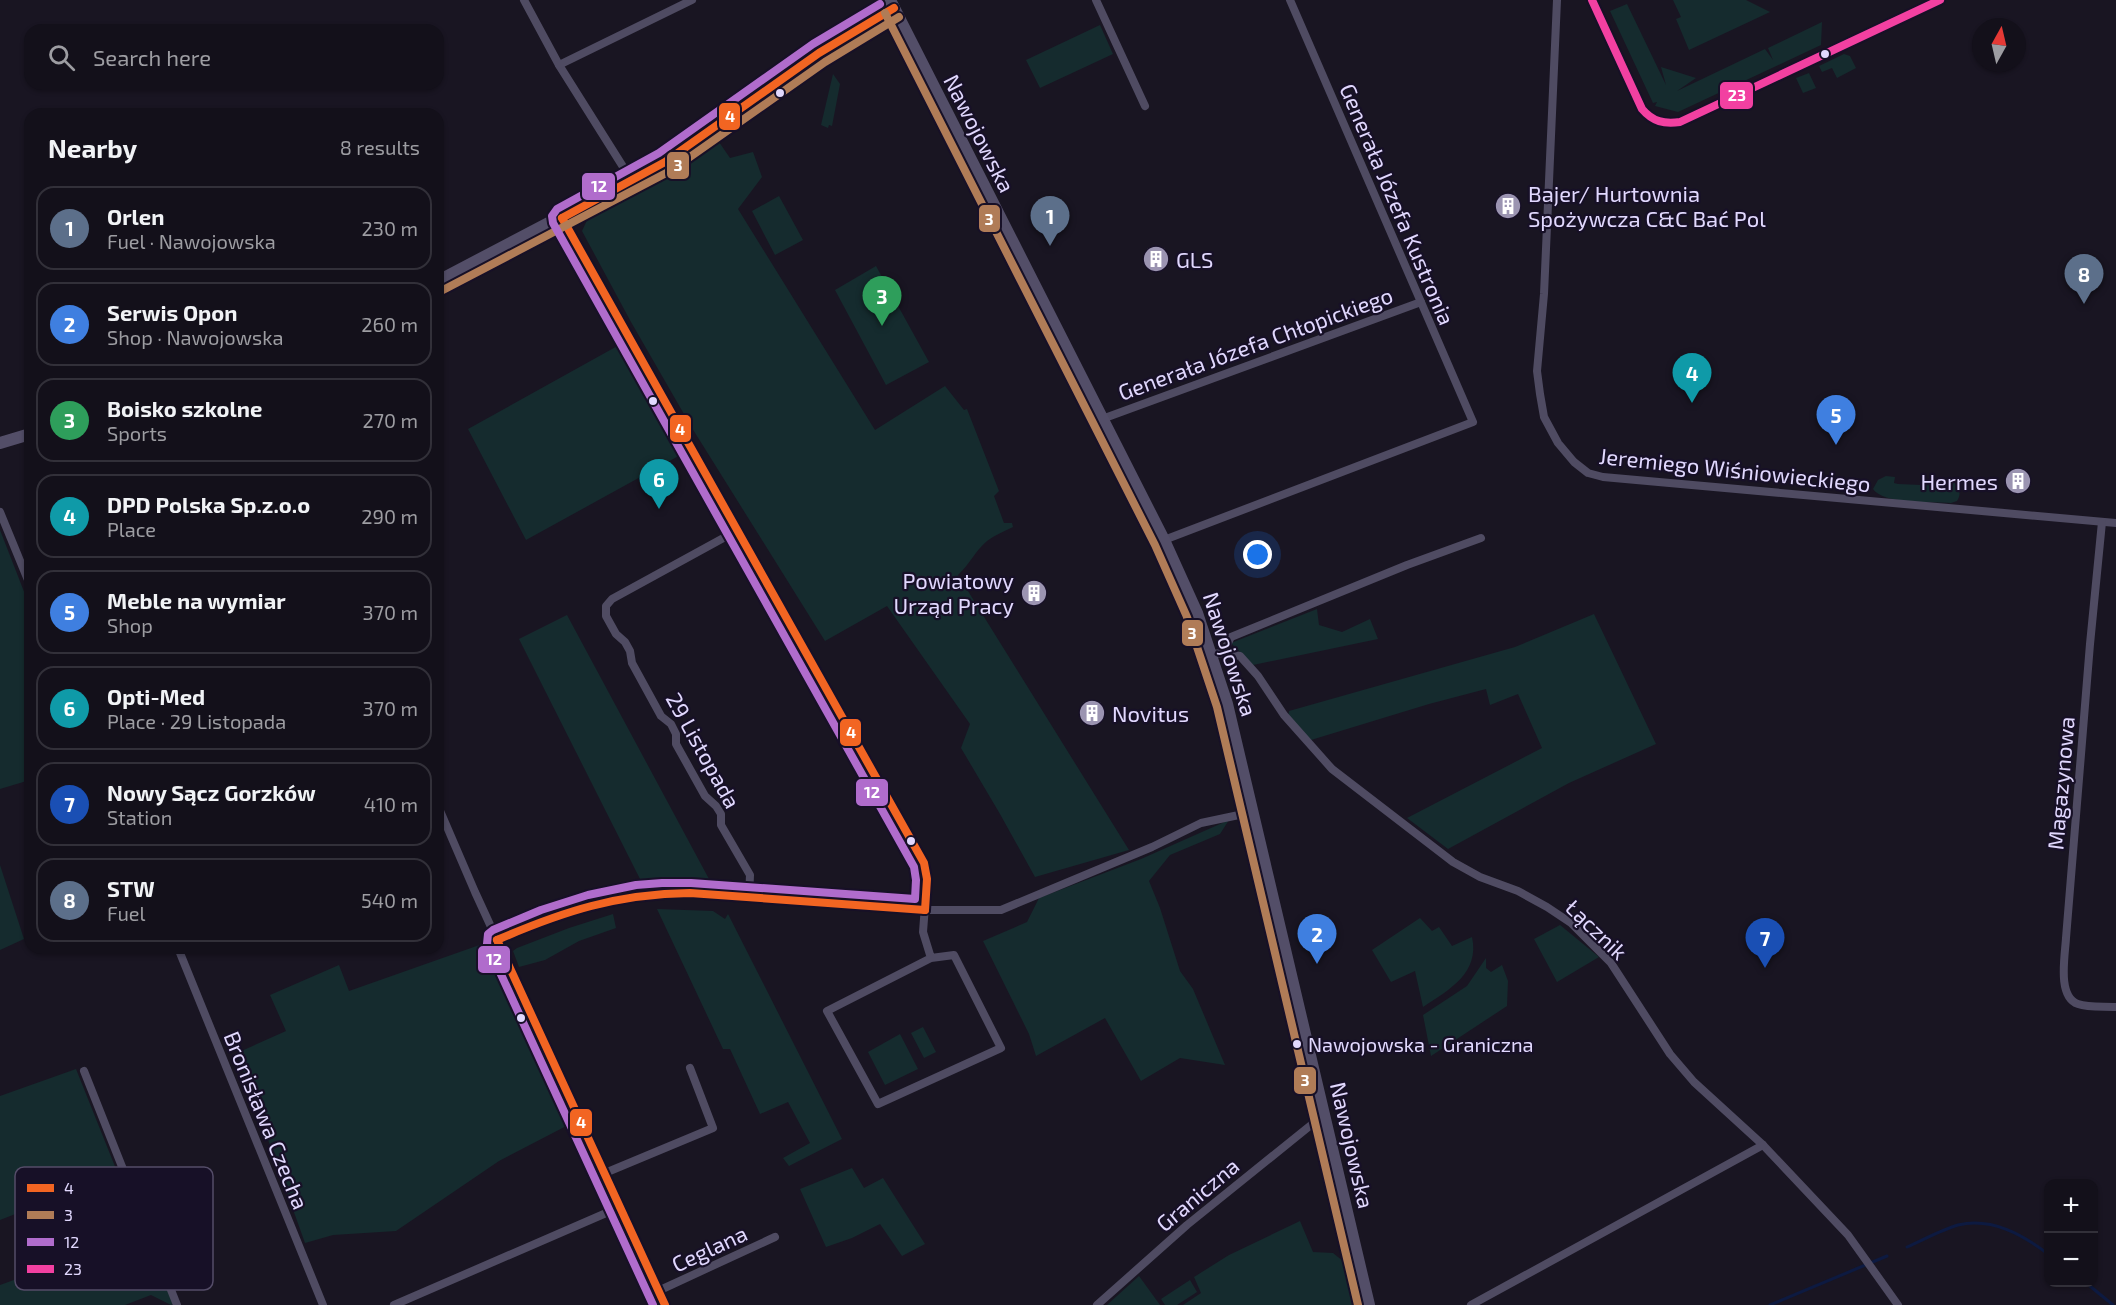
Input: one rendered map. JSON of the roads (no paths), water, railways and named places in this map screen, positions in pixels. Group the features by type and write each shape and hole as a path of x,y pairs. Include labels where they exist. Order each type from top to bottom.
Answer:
{"street":[{"path":"524,0 559,64 632,181"},
{"path":"559,64 692,0"},
{"path":"1096,0 1145,106"},
{"name":"Generała Józefa Kustronia","path":"1164,540 1473,422 1290,0"},
{"name":"Jeremiego Wiśniowieckiego","path":"1557,0 1544,294 1537,371 1545,417 1558,443 1574,462 1588,473 1603,477 2116,523"},
{"path":"1592,0 1642,109 1650,119 1664,125 1680,122 1940,0"},
{"path":"444,278 632,181 701,138 819,53 892,4"},
{"name":"Nawojowska","path":"892,4 1164,540 1217,654 1252,812 1369,1305"},
{"path":"562,218 924,863 927,879 923,932 931,958"},
{"name":"Generała Józefa Chłopickiego","path":"1102,419 1421,302"},
{"path":"0,443 24,436"},
{"path":"0,512 24,570"},
{"name":"Magazynowa","path":"2102,522 2090,644 2064,986 2068,998 2078,1004 2116,1007"},
{"name":"29 Listopada","path":"738,530 612,599 606,606 605,613 616,634 625,642 630,651 632,663 661,716 671,724 676,734 676,744 705,796 721,814 721,825 750,875 749,898"},
{"path":"1217,654 1231,638 1407,565 1480,538"},
{"name":"Łącznik","path":"1217,654 1240,656 1258,676 1284,715 1332,769 1453,862 1480,877 1518,891 1571,923 1611,963 1670,1054 1694,1082 1763,1145 1848,1235 1899,1305"},
{"path":"498,940 559,914 626,896 690,893 925,910 1000,910 1152,847 1201,823 1252,812"},
{"path":"444,819 664,1305"},
{"name":"Bronisława Czecha","path":"180,954 323,1305"},
{"path":"954,955 1001,1048 878,1104 828,1011 931,958 954,955"},
{"path":"605,1173 713,1128 690,1068"},
{"path":"84,1071 122,1167"},
{"name":"Graniczna","path":"1097,1305 1206,1209 1311,1125 1325,1117"},
{"path":"1471,1305 1763,1145"},
{"path":"394,1305 620,1207"},
{"name":"Ceglana","path":"658,1291 775,1237"},
{"path":"171,1290 177,1305"}],"waterway":[{"name":"Łącznik","path":"1907,1247 1958,1225 1983,1223 2018,1234 2044,1251"},
{"name":"Łącznik","path":"1770,1305 1887,1256"},
{"name":"Łącznik","path":"2091,1287 2113,1305"}],"place":[{"name":"Bajer/ Hurtownia Spożywcza C&C Bać Pol","path":"1508,206"},
{"name":"Orlen","path":"1050,246"},
{"name":"GLS","path":"1156,259"},
{"name":"STW","path":"2084,304"},
{"name":"Boisko szkolne","path":"882,326"},
{"name":"DPD Polska Sp.z.o.o","path":"1692,403"},
{"name":"Meble na wymiar","path":"1836,445"},
{"name":"Hermes","path":"2018,481"},
{"name":"Opti-Med","path":"659,509"},
{"name":"Powiatowy Urząd Pracy","path":"1034,593"},
{"name":"Novitus","path":"1092,713"},
{"name":"Serwis Opon","path":"1317,964"},
{"name":"Nowy Sącz Gorzków","path":"1765,968"},
{"name":"Nawojowska - Graniczna","path":"1297,1044"}]}
